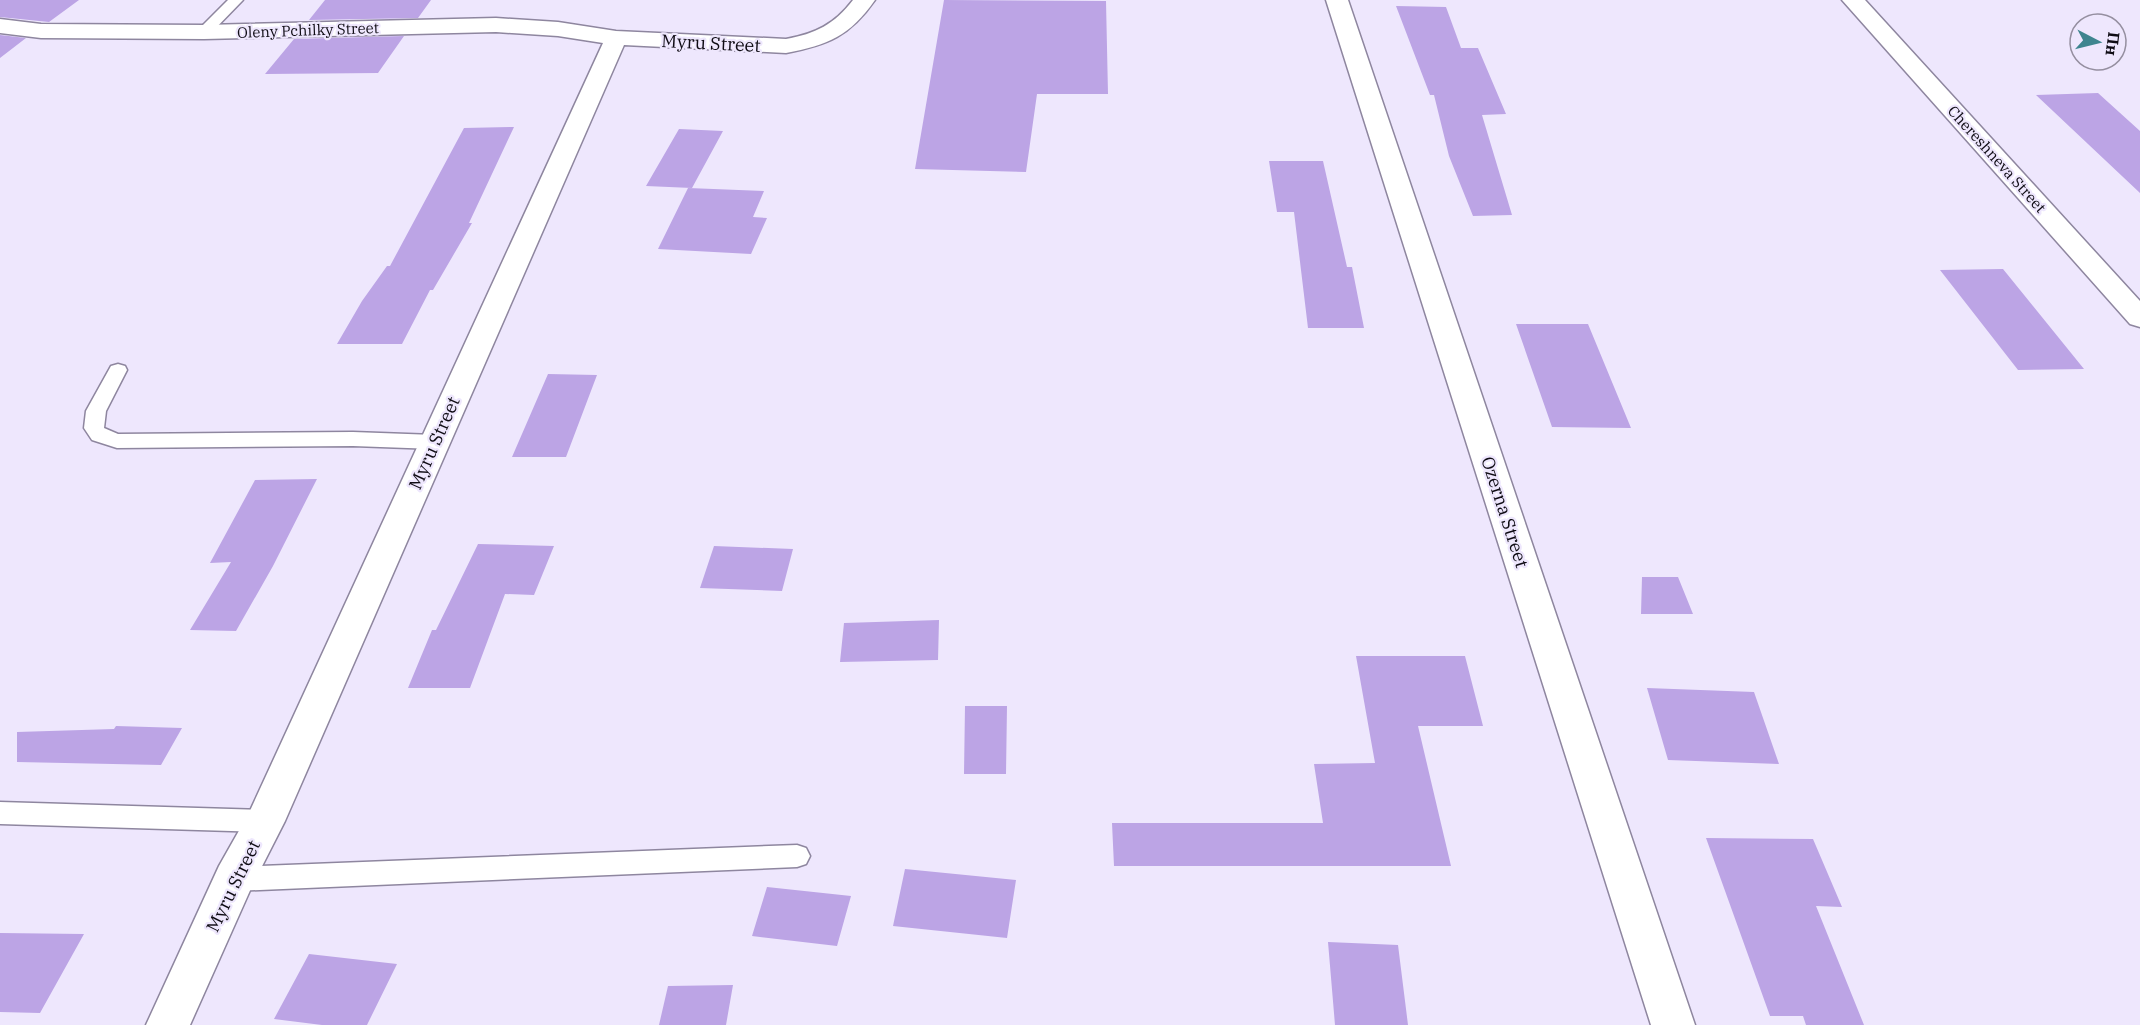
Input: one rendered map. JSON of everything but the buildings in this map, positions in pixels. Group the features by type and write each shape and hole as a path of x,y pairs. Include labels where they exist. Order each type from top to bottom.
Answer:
{"street":[{"name":"Myru Street","path":"168,1025 234,879 265,821 616,38 786,46 810,42 834,32 850,20 864,0"},
{"name":"Ozerna Street","path":"1337,0 1673,1025"},
{"name":"Chereshneva Street","path":"1853,0 2140,318"},
{"name":"Oleny Pchilky Street","path":"0,26 41,31 204,32 498,16 616,38"}],"lane":[{"path":"204,32 236,0"},
{"path":"118,370 96,411 93,428 99,435 117,441 353,439 435,442"},
{"path":"0,813 265,821"},
{"path":"234,879 797,856"}]}
